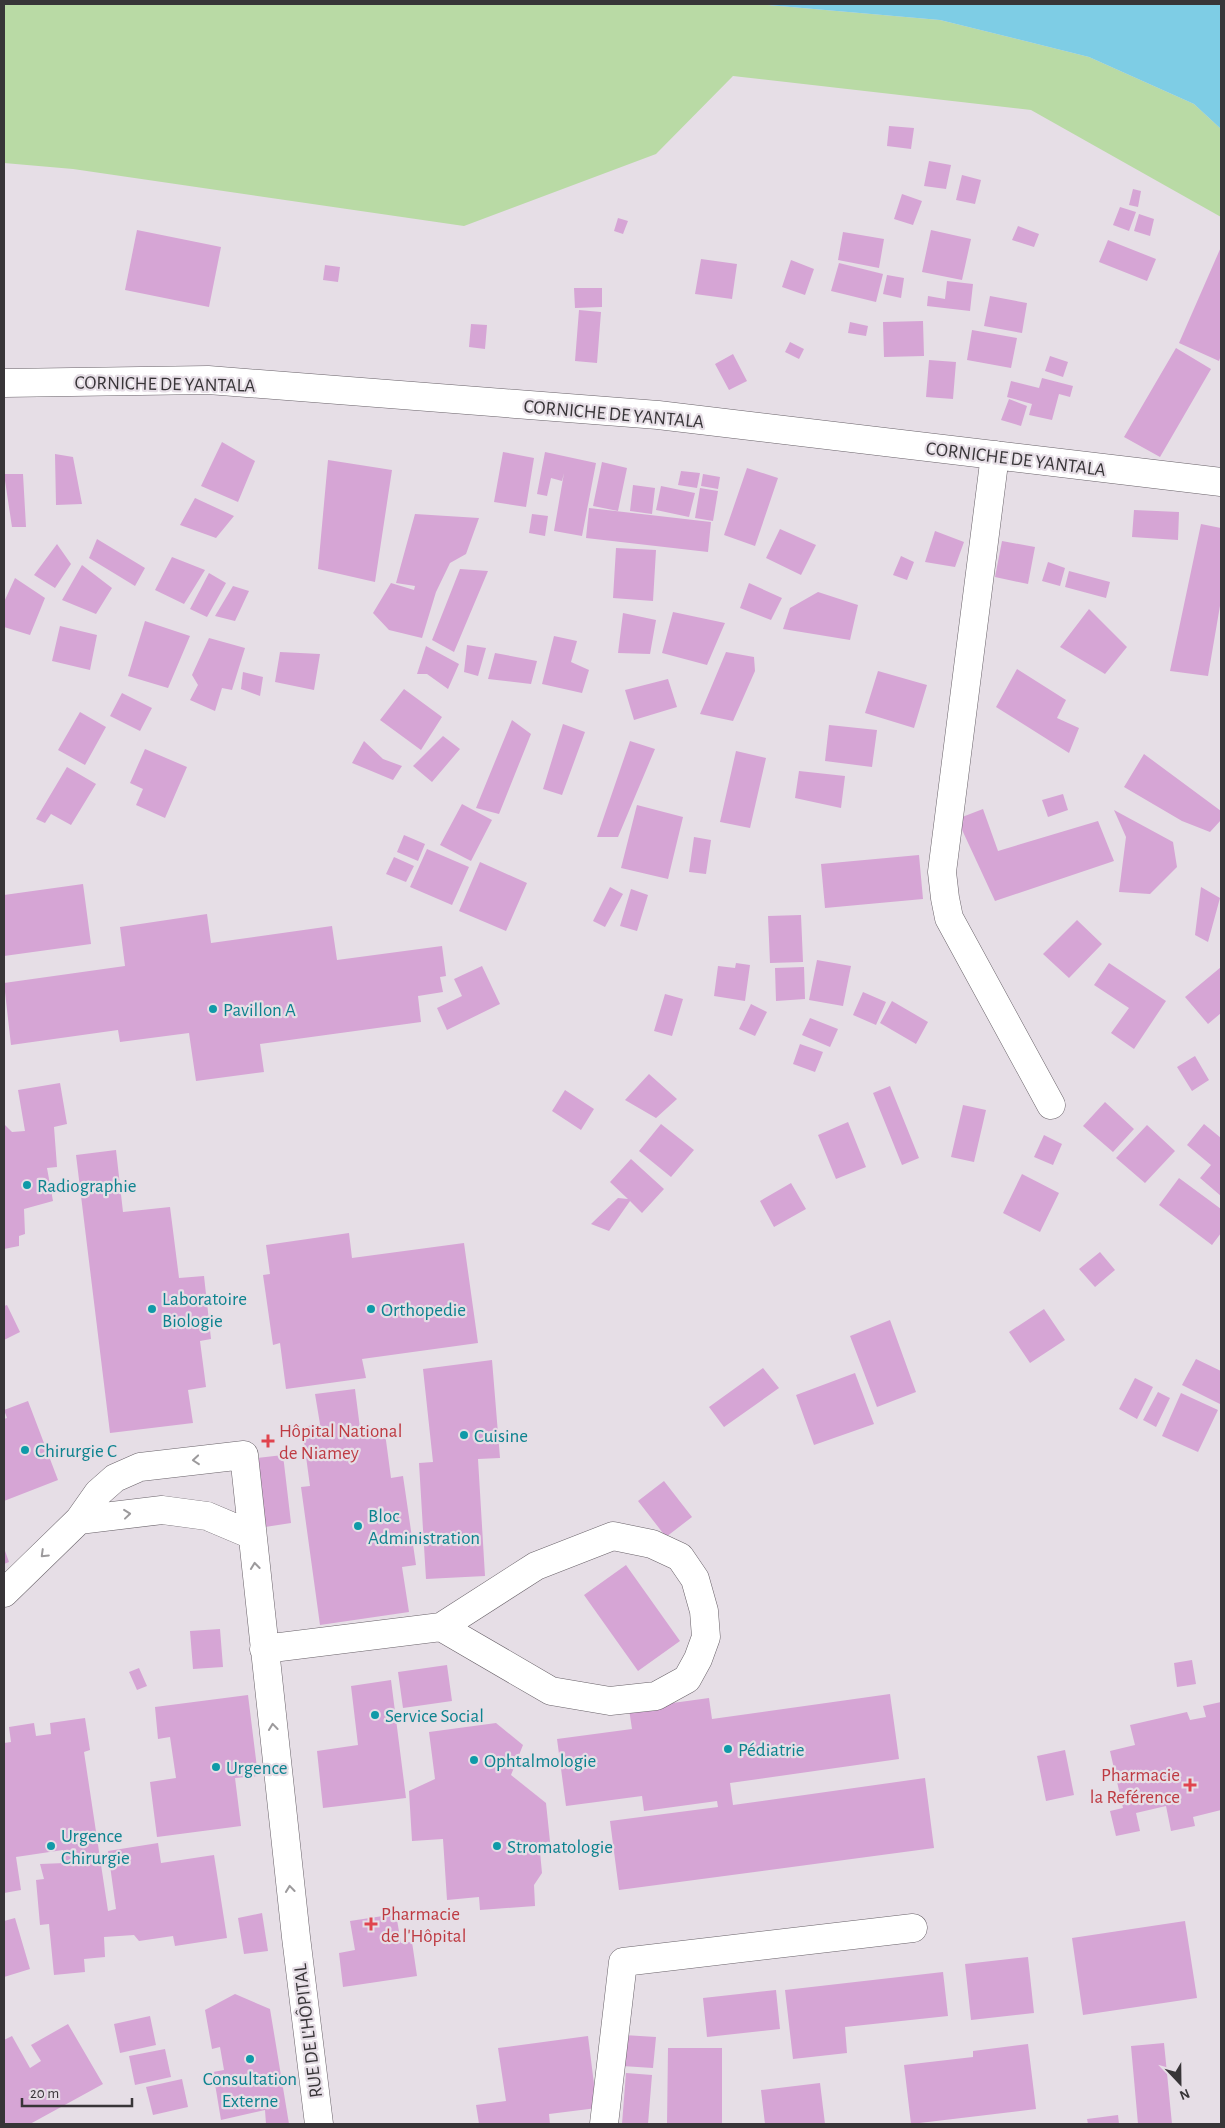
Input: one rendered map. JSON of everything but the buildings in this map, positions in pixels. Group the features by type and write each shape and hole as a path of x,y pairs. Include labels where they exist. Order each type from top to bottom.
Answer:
{"street":[{"name":"CORNICHE DE YANTALA","path":"4,383 208,380 658,415 1221,482"},
{"path":"995,455 942,872 949,918 1051,1105"},
{"name":"RUE DE L'HÔPITAL","path":"79,1520 98,1493 114,1478 140,1467 244,1455 296,1937 319,2124"},
{"path":"4,1592 79,1520 162,1510 207,1516 252,1535"},
{"path":"264,1649 441,1627 536,1566 613,1536 652,1544 680,1556 695,1579 704,1610 706,1637 698,1660 687,1679 656,1696 610,1701 551,1691 441,1627"},
{"path":"604,2124 623,1962 914,1928"}],"green space":[{"path":"4,4 756,4 940,20 1089,57 1194,104 1221,129 1221,217 1031,110 733,76 656,154 464,226 73,169 4,163"}],"water":[{"path":"756,4 1221,4 1221,129 1194,104 1089,57 940,20"}],"place":[{"name":"Pavillon A","path":"213,1009"},
{"name":"Radiographie","path":"27,1185"},
{"name":"Laboratoire Biologie","path":"152,1309"},
{"name":"Orthopedie","path":"371,1309"},
{"name":"Cuisine","path":"464,1435"},
{"name":"Hôpital National de Niamey","path":"268,1441"},
{"name":"Chirurgie C","path":"25,1450"},
{"name":"Bloc Administration","path":"358,1526"},
{"name":"Service Social","path":"375,1715"},
{"name":"Pédiatrie","path":"728,1749"},
{"name":"Ophtalmologie","path":"474,1760"},
{"name":"Urgence","path":"216,1767"},
{"name":"Pharmacie la Reférence","path":"1190,1785"},
{"name":"Urgence Chirurgie","path":"51,1846"},
{"name":"Stromatologie","path":"497,1846"},
{"name":"Pharmacie de l'Hôpital","path":"371,1924"},
{"name":"Consultation Externe","path":"250,2059"}]}
